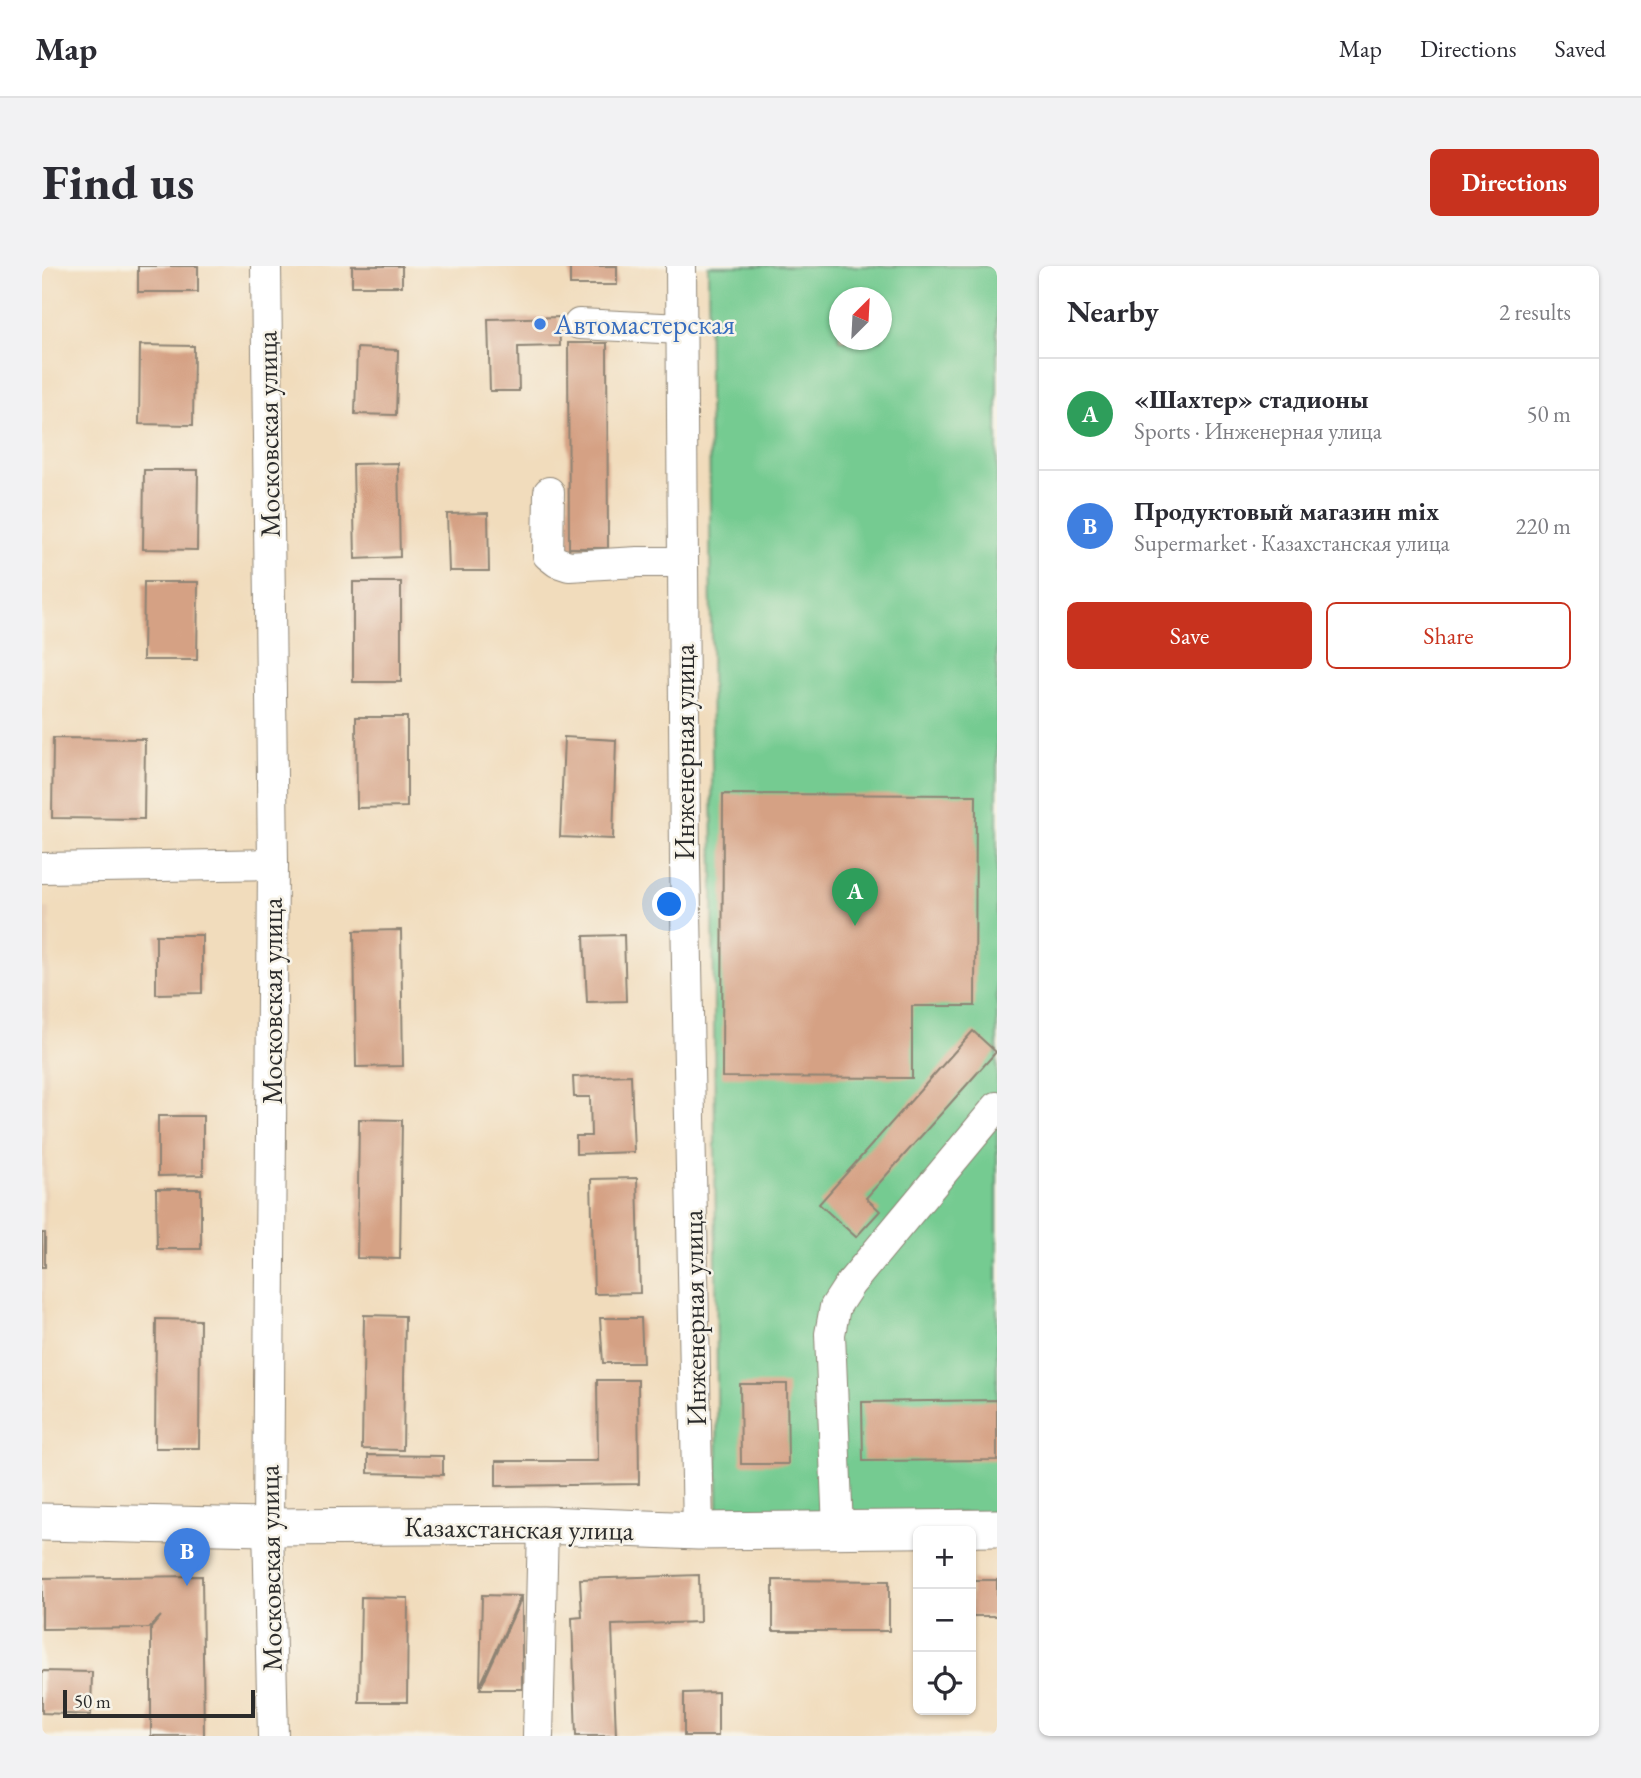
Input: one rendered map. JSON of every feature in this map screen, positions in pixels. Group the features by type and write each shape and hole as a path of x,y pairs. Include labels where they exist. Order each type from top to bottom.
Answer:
{"main road":[{"name":"Казахстанская улица","path":"42,1522 268,1527 543,1525 698,1531 997,1528"}],"street":[{"name":"Московская улица","path":"266,266 273,863 268,1527 273,1736"},
{"name":"Инженерная улица","path":"681,266 685,860 698,1531"},
{"path":"579,324 682,329"},
{"path":"549,492 548,555 557,562 569,566 683,562"},
{"path":"42,868 273,863"},
{"path":"838,1530 830,1334 835,1307 850,1284 997,1107"},
{"path":"538,1736 543,1525"}],"shaded area":[{"path":"42,908 50,908 42,1491"}],"green space":[{"path":"708,266 997,266 997,1513 718,1515"}],"building":[{"path":"138,266 198,266 198,292 138,292"},
{"path":"352,266 402,266 402,286 352,286"},
{"path":"570,266 617,266 617,285 570,285"},
{"path":"559,317 560,346 518,347 519,391 490,391 488,319"},
{"path":"568,343 607,343 608,548 569,548"},
{"path":"140,345 194,346 193,425 139,424"},
{"path":"357,348 398,350 396,415 355,414"},
{"path":"398,463 400,557 355,559 353,464"},
{"path":"144,470 198,470 197,550 143,549"},
{"path":"488,513 489,571 449,571 447,514"},
{"path":"144,582 198,582 197,660 143,660"},
{"path":"353,582 401,582 401,682 353,682"},
{"path":"356,717 407,717 407,807 357,808"},
{"path":"564,737 616,740 613,839 560,837"},
{"path":"53,738 145,739 144,819 52,818"},
{"path":"723,794 976,795 975,1006 912,1006 912,1078 722,1077"},
{"path":"401,930 403,1066 356,1067 354,931"},
{"path":"156,935 202,935 202,993 156,994"},
{"path":"624,935 626,1001 587,1002 584,936"},
{"path":"973,1031 996,1052 866,1198 880,1211 856,1237 819,1204"},
{"path":"631,1075 634,1152 576,1154 576,1136 591,1136 590,1097 574,1097 573,1077"},
{"path":"158,1116 203,1116 203,1175 158,1176"},
{"path":"359,1119 402,1120 400,1259 357,1258"},
{"path":"637,1178 640,1293 594,1294 591,1179"},
{"path":"156,1189 201,1189 201,1249 157,1249"},
{"path":"42,1233 45,1233 45,1267 42,1267"},
{"path":"364,1315 405,1316 403,1450 362,1449"},
{"path":"600,1318 641,1318 643,1363 603,1363"},
{"path":"156,1319 200,1320 199,1448 155,1448"},
{"path":"597,1380 638,1380 639,1484 496,1486 496,1461 598,1461"},
{"path":"740,1384 787,1384 788,1464 741,1464"},
{"path":"997,1400 997,1460 863,1461 862,1402"},
{"path":"368,1455 443,1456 443,1475 368,1473"},
{"path":"699,1575 700,1622 612,1625 616,1736 576,1736 572,1618 582,1617 580,1579"},
{"path":"202,1576 204,1736 151,1736 151,1628 161,1616 149,1628 42,1629 42,1578"},
{"path":"773,1580 889,1581 889,1631 773,1631"},
{"path":"976,1580 997,1580 997,1616 976,1616"},
{"path":"482,1595 521,1596 480,1686"},
{"path":"361,1597 408,1598 407,1702 359,1702"},
{"path":"522,1597 522,1689 480,1689"},
{"path":"42,1671 92,1672 91,1715 42,1713"},
{"path":"718,1692 718,1736 684,1736 684,1693"}],"place":[{"name":"Автомастерская","path":"540,324"},
{"name":"«Шахтер» стадионы","path":"855,926"},
{"name":"Продуктовый магазин mix","path":"187,1586"}]}
